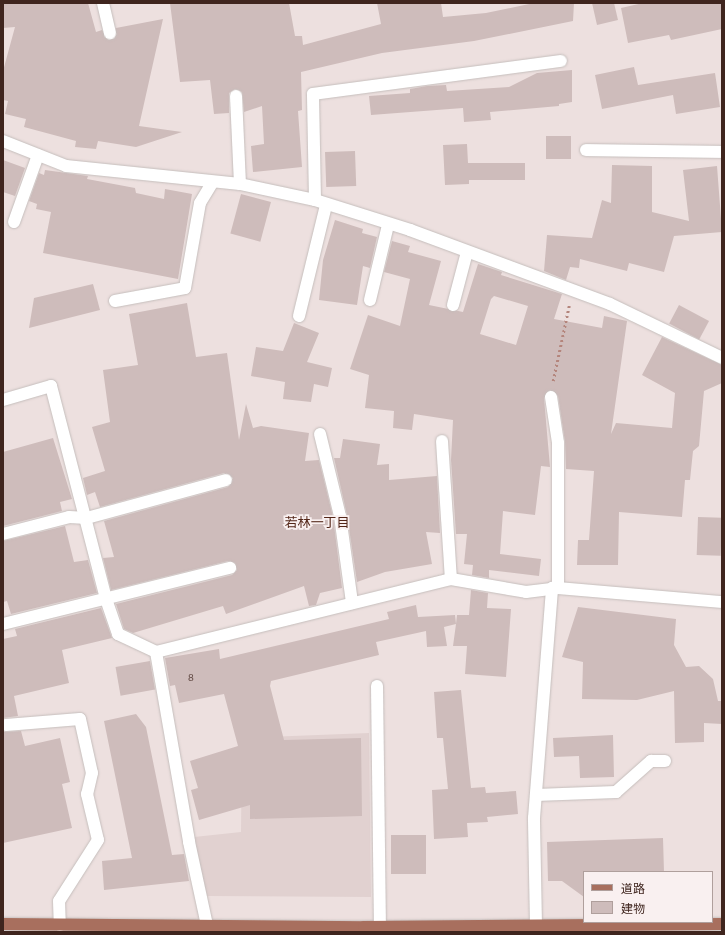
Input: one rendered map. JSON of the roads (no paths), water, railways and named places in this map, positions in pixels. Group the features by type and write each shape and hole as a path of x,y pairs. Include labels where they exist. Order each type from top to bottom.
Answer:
{"main road":[{"path":"3,924 160,929 207,925 364,929 380,926 488,929 536,925 568,928 722,924"}],"street":[{"path":"102,3 110,33"},
{"path":"299,316 320,202 313,94 561,60"},
{"path":"236,96 240,184"},
{"path":"3,141 66,166 212,183 240,184 320,202 388,225 410,230 574,290 610,304 722,358"},
{"path":"586,150 722,152"},
{"path":"14,222 38,155"},
{"path":"115,301 185,288 200,203 212,183"},
{"path":"370,300 388,225"},
{"path":"453,305 467,252"},
{"path":"3,400 51,386 87,518 106,599 118,634 156,652 451,579 526,592 555,588 722,602"},
{"path":"536,925 536,795 555,588 558,443 552,397"},
{"path":"320,434 340,516 352,603"},
{"path":"442,441 451,579"},
{"path":"3,534 69,517 87,518 226,480"},
{"path":"3,624 230,568"},
{"path":"156,652 189,842 207,925"},
{"path":"377,686 380,926"},
{"path":"6,725 80,719 92,773 88,794 98,840 59,901 60,925"},
{"path":"536,795 616,792 651,761 665,761"}],"district":[{"name":"若林一丁目","path":"317,522"}]}
